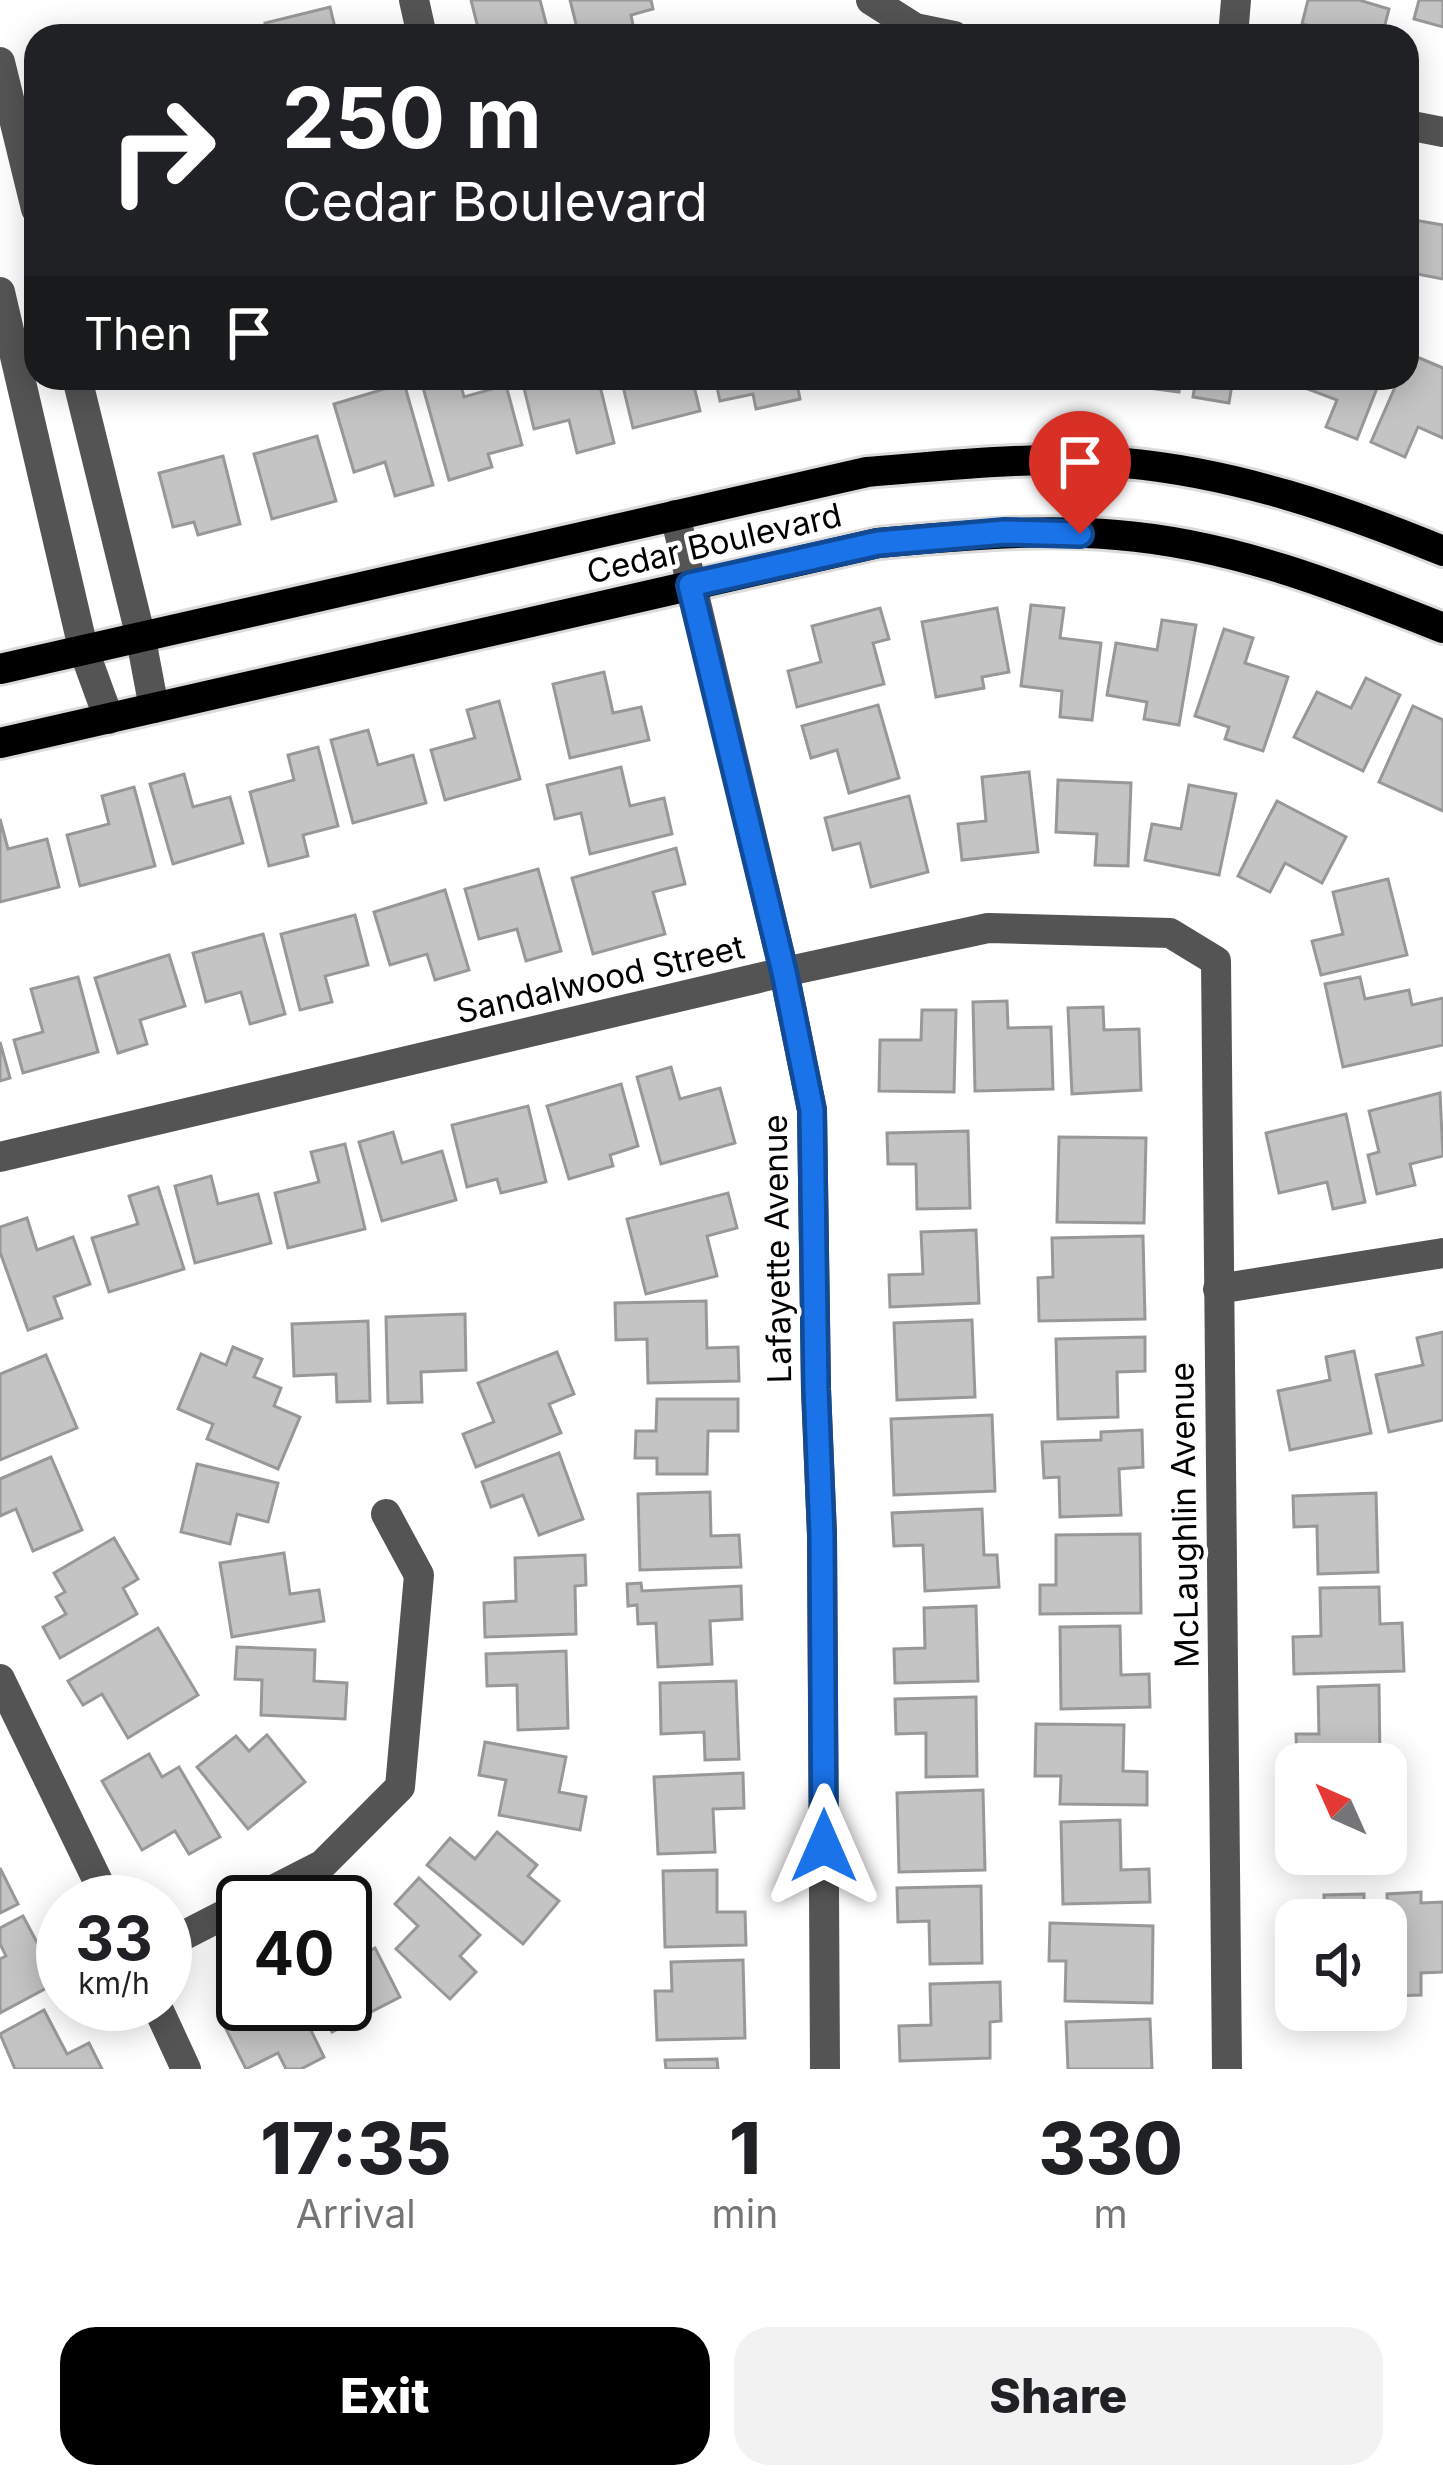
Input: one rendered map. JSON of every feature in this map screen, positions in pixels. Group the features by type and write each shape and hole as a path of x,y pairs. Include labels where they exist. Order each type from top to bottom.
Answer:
{"main road":[{"name":"Cedar Boulevard","path":"0,669 867,472 1003,460 1125,463 1238,482 1350,513 1443,551"},
{"name":"Cedar Boulevard","path":"0,743 878,543 1005,532 1118,535 1221,552 1327,581 1443,628"}],"street":[{"path":"871,0 909,24"},
{"path":"0,62 24,160"},
{"path":"0,292 82,648 109,718"},
{"path":"80,390 154,708"},
{"name":"Lafayette Avenue","path":"675,515 784,972 812,1110 822,1535 825,2069"},
{"name":"Sandalwood Street","path":"0,1157 988,928 1170,933 1216,961"},
{"name":"McLaughlin Avenue","path":"1216,961 1227,2069"},
{"path":"1218,1288 1443,1253"},
{"path":"301,1875 322,1864 400,1787 419,1575 386,1514"},
{"path":"0,1679 95,1875"},
{"path":"168,2031 186,2069"}],"building":[{"path":"471,0 540,0 546,24 477,24"},
{"path":"570,0 651,0 653,9 631,15 633,24 576,24"},
{"path":"1308,0 1359,0 1389,9 1385,24 1302,24"},
{"path":"1419,0 1443,0 1443,27 1414,19"},
{"path":"330,7 334,24 265,24"},
{"path":"1419,221 1443,225 1443,279 1419,274"},
{"path":"1419,358 1443,368 1443,438 1418,427 1405,457 1371,442 1394,390 1419,390"},
{"path":"381,390 406,390 433,485 395,496 385,462 354,472 334,404"},
{"path":"424,390 462,390 464,397 507,390 522,445 488,454 492,467 449,480"},
{"path":"524,390 601,390 614,443 577,453 569,420 534,429"},
{"path":"624,390 695,390 700,411 633,428"},
{"path":"718,390 798,390 800,399 756,409 753,394 720,401"},
{"path":"1194,390 1231,390 1229,403 1193,397"},
{"path":"1310,390 1376,390 1357,439 1326,427 1337,400"},
{"path":"317,436 336,501 272,519 254,454"},
{"path":"223,456 240,524 198,535 194,522 173,527 159,473"},
{"path":"1031,605 1064,608 1060,638 1101,643 1092,720 1060,717 1062,691 1021,686"},
{"path":"880,608 889,639 873,643 884,684 797,707 788,671 821,662 812,626"},
{"path":"997,608 1009,672 982,677 984,688 936,697 922,622"},
{"path":"1162,620 1196,625 1179,725 1144,719 1147,702 1107,695 1116,643 1157,650"},
{"path":"1224,629 1253,638 1245,663 1288,677 1263,751 1225,739 1229,727 1195,716"},
{"path":"604,672 613,713 641,707 649,740 570,758 553,684"},
{"path":"1366,678 1400,695 1363,771 1294,737 1317,692 1351,708"},
{"path":"499,701 520,779 445,800 431,750 475,738 467,710"},
{"path":"878,705 899,778 849,793 837,750 811,758 802,726"},
{"path":"1413,706 1443,720 1443,811 1379,782"},
{"path":"368,730 378,765 413,755 426,803 353,823 331,740"},
{"path":"318,747 338,826 303,835 308,856 269,866 250,792 294,780 288,755"},
{"path":"621,767 630,806 664,798 672,834 590,854 581,813 555,819 547,785"},
{"path":"1029,772 1038,852 962,860 958,824 986,821 982,777"},
{"path":"184,774 193,807 230,797 243,843 173,864 150,784"},
{"path":"1058,780 1131,783 1128,866 1095,865 1097,834 1056,832"},
{"path":"1189,785 1236,794 1219,875 1145,860 1152,824 1181,829"},
{"path":"134,787 155,866 80,886 67,835 109,824 102,796"},
{"path":"909,796 928,872 871,887 860,843 833,850 825,818"},
{"path":"1277,801 1346,837 1322,883 1285,863 1270,892 1238,876"},
{"path":"0,819 8,849 47,839 59,887 0,902"},
{"path":"676,848 685,884 653,892 665,934 593,954 572,878"},
{"path":"538,869 561,951 526,961 517,929 479,939 465,889"},
{"path":"1388,879 1407,955 1321,975 1312,941 1343,934 1333,892"},
{"path":"445,890 469,970 435,980 427,954 390,965 374,912"},
{"path":"355,915 368,965 325,976 332,1002 300,1010 281,934"},
{"path":"263,934 285,1014 250,1024 241,992 206,1002 193,953"},
{"path":"169,955 185,1006 140,1020 147,1044 118,1053 95,978"},
{"path":"78,977 98,1052 23,1073 14,1040 43,1032 31,989"},
{"path":"1360,977 1365,999 1409,990 1412,1005 1443,998 1443,1045 1343,1067 1325,984"},
{"path":"1007,1001 1008,1028 1051,1027 1053,1089 975,1091 973,1002"},
{"path":"1103,1007 1104,1030 1139,1029 1141,1090 1072,1094 1068,1008"},
{"path":"922,1010 956,1010 954,1092 879,1091 880,1040 921,1040"},
{"path":"0,1042 10,1078 0,1081"},
{"path":"671,1067 680,1099 720,1088 735,1143 661,1164 637,1077"},
{"path":"621,1084 638,1146 610,1155 613,1166 569,1179 547,1106"},
{"path":"1440,1093 1443,1156 1410,1164 1415,1185 1377,1194 1368,1155 1379,1152 1369,1111"},
{"path":"528,1106 546,1182 501,1193 497,1179 467,1187 452,1125"},
{"path":"1346,1114 1365,1202 1333,1209 1327,1182 1279,1193 1266,1133"},
{"path":"968,1131 970,1208 917,1209 916,1164 888,1164 887,1133"},
{"path":"393,1132 402,1163 442,1151 456,1200 382,1221 359,1142"},
{"path":"1059,1137 1146,1138 1144,1223 1057,1222"},
{"path":"345,1144 365,1229 288,1248 275,1193 319,1182 311,1152"},
{"path":"211,1176 218,1204 258,1194 271,1243 195,1263 175,1186"},
{"path":"158,1187 184,1269 109,1292 92,1238 138,1224 129,1196"},
{"path":"728,1193 737,1228 707,1236 717,1276 646,1294 627,1219"},
{"path":"27,1218 37,1250 73,1237 90,1284 54,1297 62,1318 28,1330 0,1252 0,1227"},
{"path":"976,1230 979,1303 890,1307 889,1275 923,1274 921,1232"},
{"path":"1143,1236 1145,1319 1039,1321 1038,1278 1053,1277 1052,1238"},
{"path":"706,1301 707,1348 738,1347 739,1381 648,1383 647,1339 616,1340 615,1303"},
{"path":"465,1314 466,1370 421,1372 422,1402 388,1403 386,1317"},
{"path":"972,1320 975,1397 897,1400 894,1323"},
{"path":"368,1321 370,1401 337,1402 336,1374 294,1376 292,1324"},
{"path":"1443,1332 1443,1420 1389,1432 1376,1375 1423,1365 1417,1338"},
{"path":"1145,1337 1145,1371 1117,1372 1118,1417 1058,1419 1056,1339"},
{"path":"233,1347 262,1359 254,1377 281,1388 274,1406 300,1417 278,1469 207,1439 213,1424 178,1409 201,1354 226,1365"},
{"path":"1354,1351 1371,1433 1290,1450 1278,1391 1330,1380 1326,1357"},
{"path":"557,1352 574,1394 549,1404 561,1433 476,1467 463,1434 494,1422 478,1383"},
{"path":"46,1355 77,1428 0,1460 0,1374"},
{"path":"657,1399 738,1399 738,1431 708,1431 707,1474 657,1474 657,1458 635,1458 636,1431 656,1431"},
{"path":"992,1415 995,1491 894,1495 891,1419"},
{"path":"1142,1430 1143,1467 1119,1469 1121,1515 1060,1517 1059,1477 1044,1478 1042,1442 1101,1440 1101,1432"},
{"path":"559,1453 583,1519 539,1535 523,1495 491,1507 482,1482"},
{"path":"51,1457 82,1530 33,1551 16,1509 0,1516 0,1479"},
{"path":"197,1464 278,1483 268,1522 237,1514 230,1544 181,1532"},
{"path":"710,1492 711,1536 739,1535 741,1567 640,1570 638,1494"},
{"path":"1376,1493 1378,1572 1318,1574 1317,1526 1294,1527 1293,1496"},
{"path":"982,1509 984,1555 997,1555 999,1587 925,1591 923,1545 894,1546 892,1513"},
{"path":"1140,1534 1141,1613 1040,1614 1040,1585 1056,1585 1056,1535"},
{"path":"114,1538 138,1579 123,1588 137,1614 60,1658 43,1627 66,1614 56,1597 65,1592 54,1573"},
{"path":"284,1553 290,1594 319,1590 324,1621 232,1637 220,1563"},
{"path":"585,1555 586,1585 575,1586 576,1634 485,1637 484,1603 516,1601 515,1558"},
{"path":"641,1583 642,1591 741,1586 742,1619 710,1621 712,1664 658,1667 656,1623 638,1624 637,1605 628,1606 627,1584"},
{"path":"1379,1587 1380,1624 1402,1623 1404,1671 1294,1674 1293,1637 1321,1636 1320,1588"},
{"path":"976,1606 978,1681 895,1683 894,1649 925,1648 924,1608"},
{"path":"1120,1626 1121,1675 1149,1674 1150,1707 1061,1709 1060,1627"},
{"path":"158,1628 198,1695 128,1738 102,1694 83,1705 68,1681"},
{"path":"237,1647 315,1650 314,1681 347,1683 345,1719 261,1715 262,1680 235,1679"},
{"path":"566,1651 568,1728 518,1730 517,1685 487,1686 486,1654"},
{"path":"736,1681 739,1759 705,1760 704,1732 661,1734 660,1683"},
{"path":"1379,1685 1380,1743 1296,1743 1296,1734 1319,1734 1318,1687"},
{"path":"976,1697 977,1776 926,1777 926,1733 896,1734 895,1699"},
{"path":"1036,1724 1124,1725 1123,1771 1147,1772 1147,1805 1060,1804 1061,1776 1035,1776"},
{"path":"267,1735 305,1782 248,1829 197,1767 236,1736 249,1751"},
{"path":"485,1742 566,1757 559,1792 586,1797 580,1830 499,1815 506,1780 479,1775"},
{"path":"149,1754 162,1777 179,1767 220,1837 189,1854 175,1831 142,1850 102,1781"},
{"path":"743,1773 744,1808 713,1809 715,1852 658,1854 654,1777"},
{"path":"983,1790 985,1870 899,1872 897,1793"},
{"path":"1120,1820 1121,1870 1149,1869 1150,1902 1063,1904 1061,1822"},
{"path":"497,1832 537,1865 528,1876 559,1901 523,1944 427,1865 450,1838 475,1859"},
{"path":"0,1868 18,1904 0,1913"},
{"path":"717,1870 717,1912 745,1912 746,1945 665,1947 663,1871"},
{"path":"419,1878 480,1935 460,1956 476,1972 450,1999 396,1949 418,1926 395,1904"},
{"path":"981,1886 982,1963 930,1964 929,1921 898,1922 897,1888"},
{"path":"1421,1892 1421,1903 1443,1902 1443,1972 1421,1973 1421,1995 1407,1995 1407,1899 1387,1899 1387,1894"},
{"path":"1364,1894 1364,1899 1324,1899 1324,1895"},
{"path":"23,1916 36,1941 36,1994 0,2013 0,1959 6,1956 0,1928"},
{"path":"1050,1923 1153,1926 1152,2003 1065,2001 1066,1961 1049,1961"},
{"path":"372,1950 400,1997 372,2011"},
{"path":"743,1960 745,2038 657,2040 655,1991 672,1991 671,1962"},
{"path":"1000,1982 1001,2021 990,2022 990,2058 900,2061 899,2026 931,2025 930,1984"},
{"path":"36,2014 36,2031 55,2031 67,2054 89,2043 102,2069 15,2069 0,2034"},
{"path":"1150,2019 1152,2069 1068,2069 1066,2022"},
{"path":"227,2031 311,2031 324,2057 301,2069 286,2069 278,2053 246,2069"},
{"path":"717,2059 718,2069 666,2069 665,2060"}],"route":[{"path":"824,1846 812,1110 784,972 690,585 878,543 1005,532 1080,534"}]}
